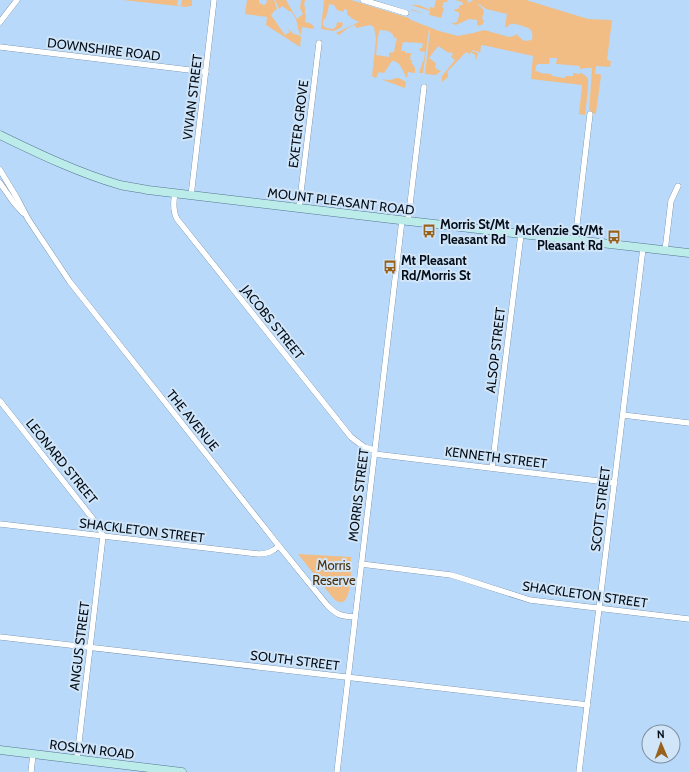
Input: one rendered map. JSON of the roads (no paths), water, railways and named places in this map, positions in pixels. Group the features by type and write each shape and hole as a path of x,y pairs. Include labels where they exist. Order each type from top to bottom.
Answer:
{"street":[{"path":"0,22 17,0"},
{"name":"VIVIAN STREET","path":"191,196 214,0"},
{"path":"363,0 406,13"},
{"name":"EXETER GROVE","path":"299,208 319,43"},
{"name":"DOWNSHIRE ROAD","path":"0,47 206,72"},
{"name":"MORRIS STREET","path":"337,772 374,452 424,87"},
{"path":"575,241 590,114"},
{"name":"MOUNT PLEASANT ROAD","path":"1,138 78,170 122,185 191,196 689,253"},
{"name":"THE AVENUE","path":"0,170 28,219 70,282 279,546 336,614 355,617"},
{"name":"THE AVENUE","path":"0,183 14,203 28,219"},
{"path":"665,251 671,201 678,186"},
{"name":"JACOBS STREET","path":"174,193 173,207 174,214 177,219 351,437 364,447 374,452"},
{"name":"ALSOP STREET","path":"492,468 521,234"},
{"name":"SCOTT STREET","path":"580,772 643,248"},
{"name":"LEONARD STREET","path":"0,402 94,519 103,536"},
{"path":"0,410 7,410"},
{"path":"623,415 689,423"},
{"name":"KENNETH STREET","path":"374,452 615,483"},
{"name":"SHACKLETON STREET","path":"0,524 259,554 271,552 279,546"},
{"name":"ANGUS STREET","path":"77,759 103,536"},
{"name":"SHACKLETON STREET","path":"361,564 451,575 530,600 689,619"},
{"name":"SOUTH STREET","path":"0,637 588,705"},
{"name":"ROSLYN ROAD","path":"0,750 182,772"},
{"path":"31,772 33,754"}],"place":[{"name":"Morris St/Mt Pleasant Rd","path":"429,231"},
{"name":"McKenzie St/Mt Pleasant Rd","path":"614,237"},
{"name":"Mt Pleasant Rd/Morris St","path":"390,267"}],"park label":[{"name":"Morris Reserve","path":"334,572"}]}
